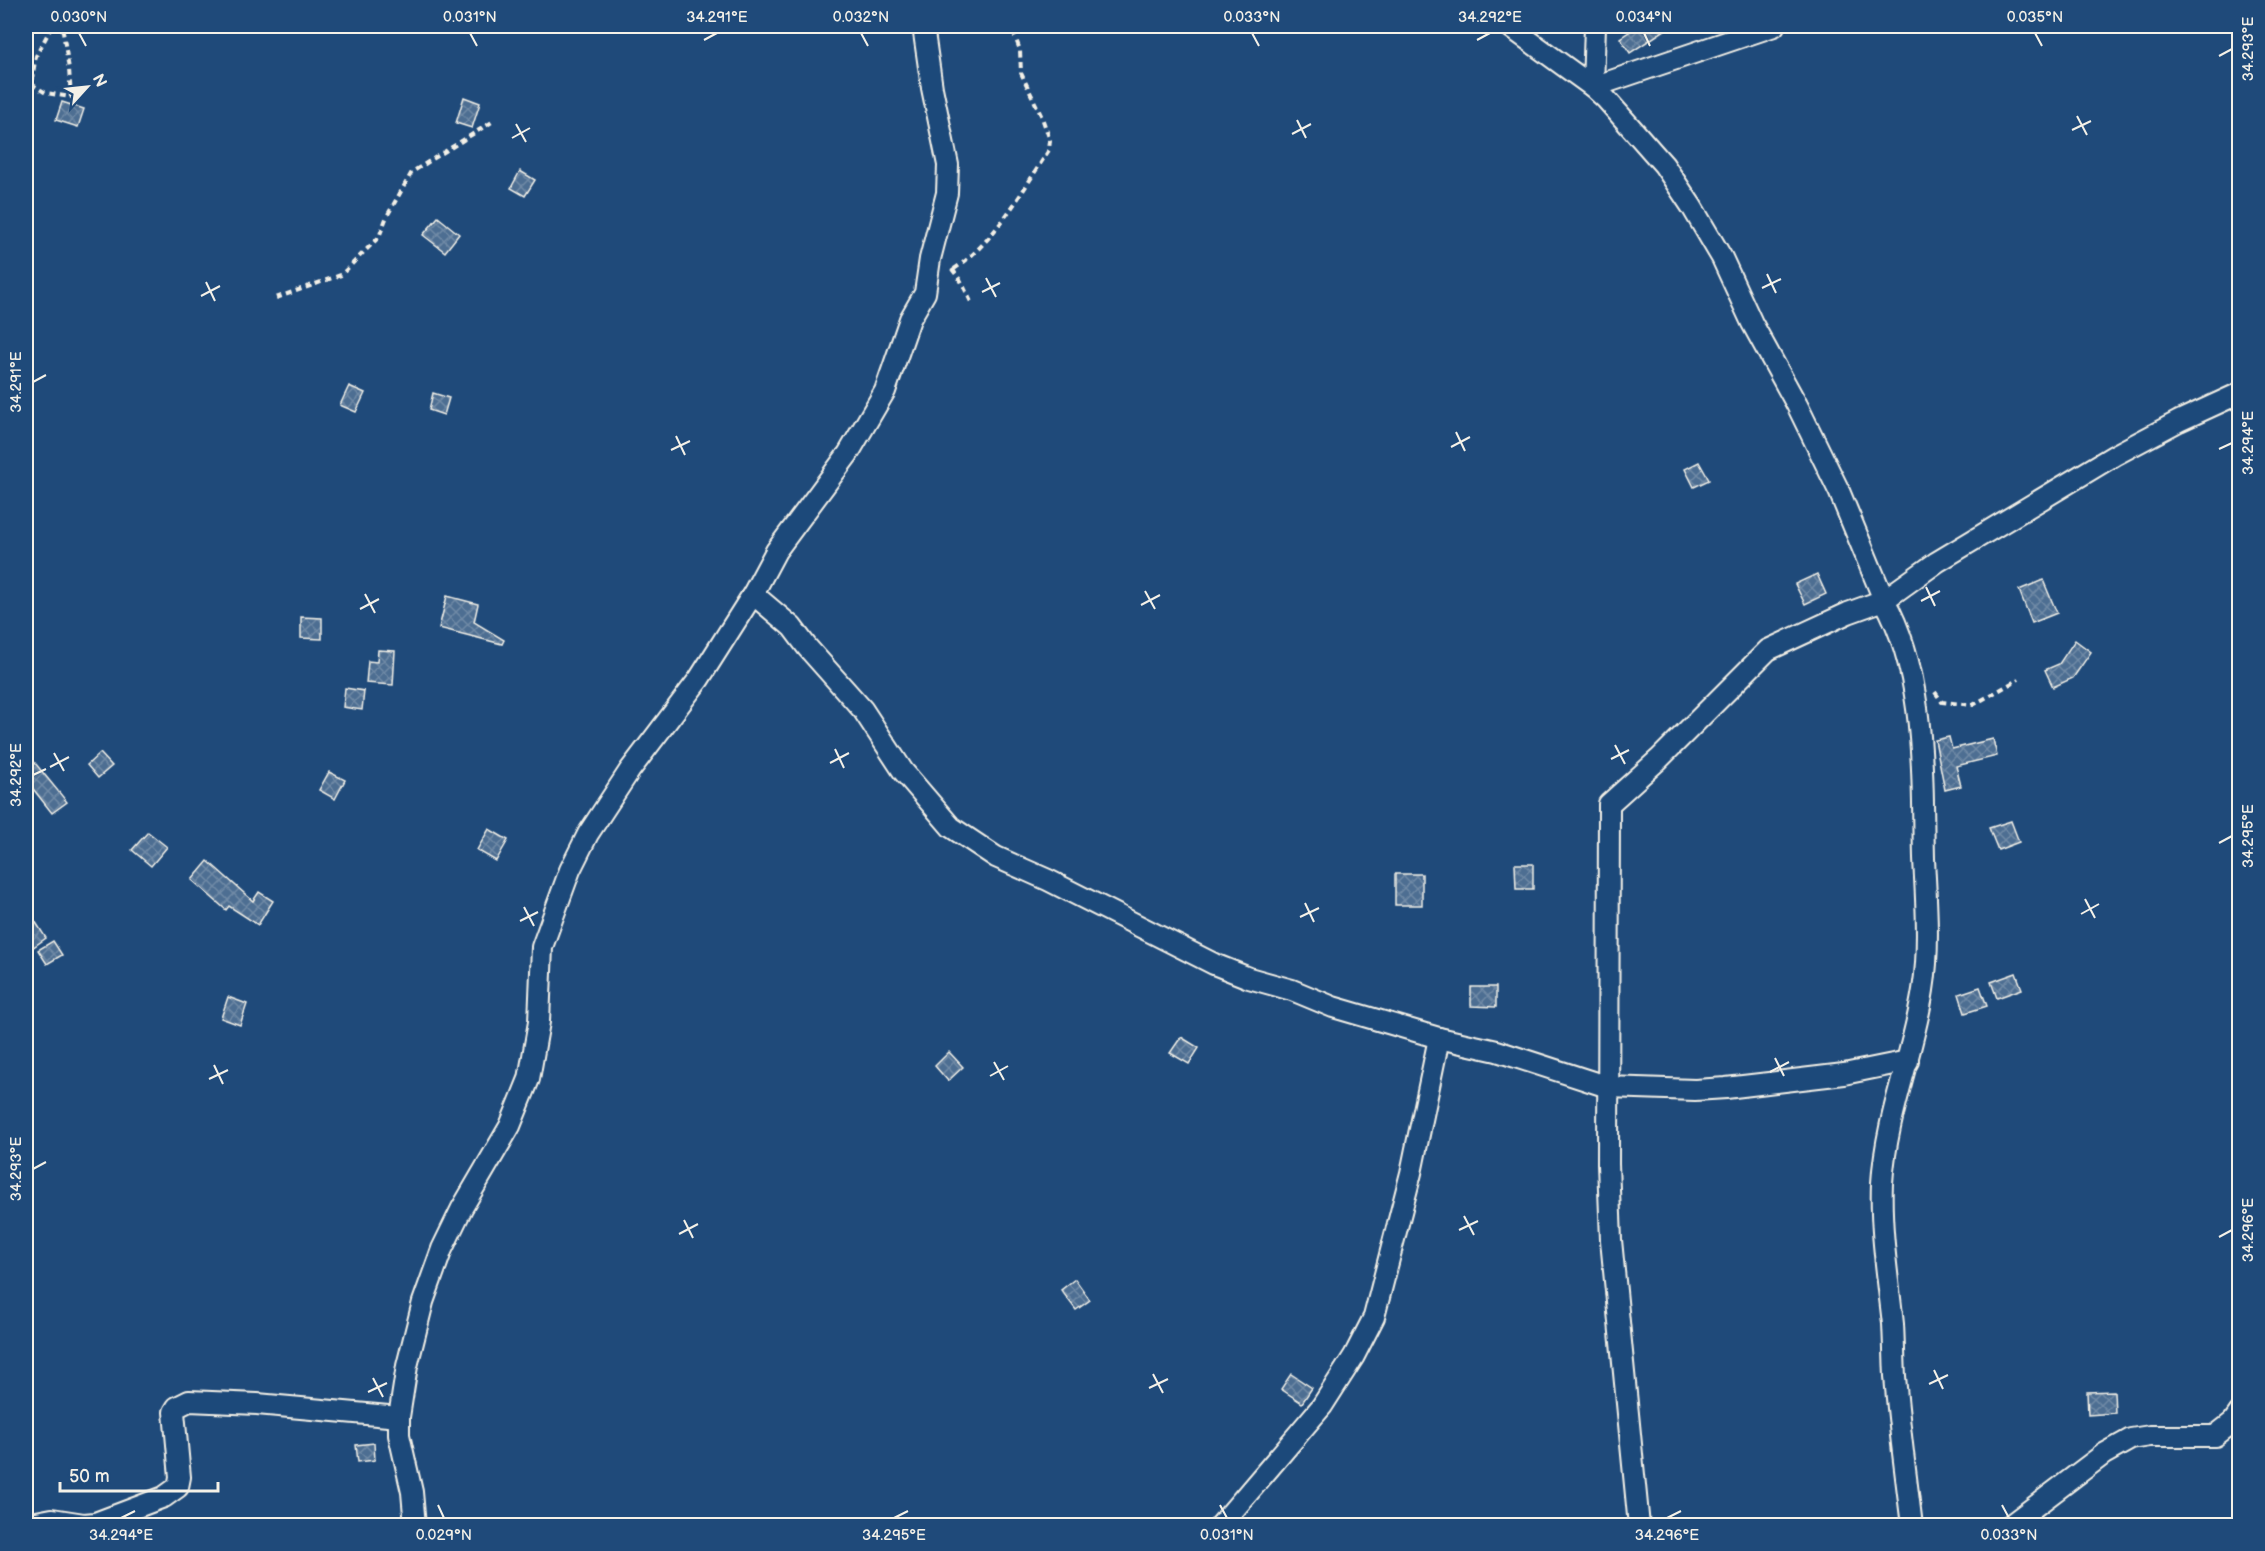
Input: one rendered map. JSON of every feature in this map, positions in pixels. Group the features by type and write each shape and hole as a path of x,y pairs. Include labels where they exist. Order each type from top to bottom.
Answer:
{"street":[{"path":"415,1526 412,1492 399,1435 399,1417 409,1355 423,1302 442,1249 462,1208 510,1126 529,1079 539,1022 542,947 570,870 588,834 630,770 699,679 753,594 776,551 848,454 885,391 910,319 925,293 930,259 947,193 948,165 922,26"},
{"path":"1509,26 1593,87 1664,165 1722,258 1752,323 1797,405 1839,491 1884,600 1892,614 1912,681 1918,722 1923,802 1926,943 1923,989 1908,1061 1890,1123 1882,1185 1895,1375 1912,1526"},
{"path":"1593,87 1595,26"},
{"path":"1593,87 1684,54 1773,26"},
{"path":"1639,1526 1611,1240 1608,1164 1609,804 1659,759 1768,650 1848,613 1884,600 1937,561 2115,455 2179,421 2240,393"},
{"path":"753,594 792,627 864,710 903,771 951,827 996,857 1048,880 1215,964 1249,978 1292,990 1333,1008 1439,1038 1497,1051 1608,1087 1695,1090 1726,1088 1844,1074 1908,1061"},
{"path":"1220,1526 1322,1406 1354,1356 1374,1317 1412,1173 1439,1038"},
{"path":"26,1524 59,1519 78,1524 95,1524 147,1505 174,1491 180,1484 180,1477 174,1412 177,1407 189,1401 257,1404 399,1417"},
{"path":"2009,1526 2104,1454 2131,1439 2150,1436 2215,1436 2233,1422 2240,1412"}],"path":[{"path":"31,84 36,56 52,26"},
{"path":"26,80 46,93 70,97 69,69 62,26"},
{"path":"954,269 970,258 1011,209 1049,150 1050,140 1022,73 1020,50 1011,26"},
{"path":"276,298 341,274 379,237 387,216 412,172 492,122"},
{"path":"930,259 954,269 972,304"},
{"path":"1930,685 1942,702 1973,705 2019,679"}],"building":[{"path":"1638,26 1671,26 1630,53 1620,38"},
{"path":"464,97 480,103 472,128 456,123"},
{"path":"62,102 84,109 78,127 56,120"},
{"path":"520,171 535,180 525,196 511,188"},
{"path":"438,217 459,234 445,252 423,235"},
{"path":"349,386 365,393 356,412 340,405"},
{"path":"433,393 449,398 444,415 429,410"},
{"path":"1699,462 1709,480 1694,487 1685,469"},
{"path":"1817,574 1826,594 1805,604 1795,584"},
{"path":"2043,580 2057,613 2032,623 2019,590"},
{"path":"447,596 478,604 474,622 504,640 502,644 439,628"},
{"path":"301,617 322,618 322,639 301,638"},
{"path":"2075,640 2091,652 2073,678 2053,687 2045,670 2059,664"},
{"path":"378,650 395,651 393,685 366,683 368,661 377,662"},
{"path":"345,688 364,691 362,710 343,707"},
{"path":"1949,737 1952,749 1993,739 1997,756 1956,766 1961,786 1945,790 1935,740"},
{"path":"26,752 67,802 52,813 26,780"},
{"path":"100,753 112,766 98,778 87,765"},
{"path":"329,772 345,780 335,799 319,790"},
{"path":"2011,821 2019,842 1998,850 1989,828"},
{"path":"489,829 508,840 496,861 477,850"},
{"path":"148,832 167,847 151,866 132,850"},
{"path":"208,861 253,901 259,892 273,901 258,925 229,906 226,910 192,880"},
{"path":"1515,864 1533,864 1533,889 1516,889"},
{"path":"1395,874 1422,874 1422,905 1395,905"},
{"path":"26,907 46,938 32,948 26,938"},
{"path":"53,941 62,955 47,964 38,950"},
{"path":"2016,973 2022,989 1997,998 1991,982"},
{"path":"1471,987 1496,987 1496,1007 1471,1006"},
{"path":"1980,987 1987,1006 1965,1013 1959,994"},
{"path":"228,997 247,1004 240,1025 221,1018"},
{"path":"1181,1037 1199,1048 1189,1064 1170,1053"},
{"path":"949,1052 963,1067 948,1081 935,1066"},
{"path":"1075,1279 1090,1300 1076,1310 1061,1290"},
{"path":"1291,1374 1312,1388 1302,1403 1281,1389"},
{"path":"2114,1391 2115,1413 2088,1415 2087,1392"},
{"path":"374,1443 375,1460 358,1462 356,1445"}]}
